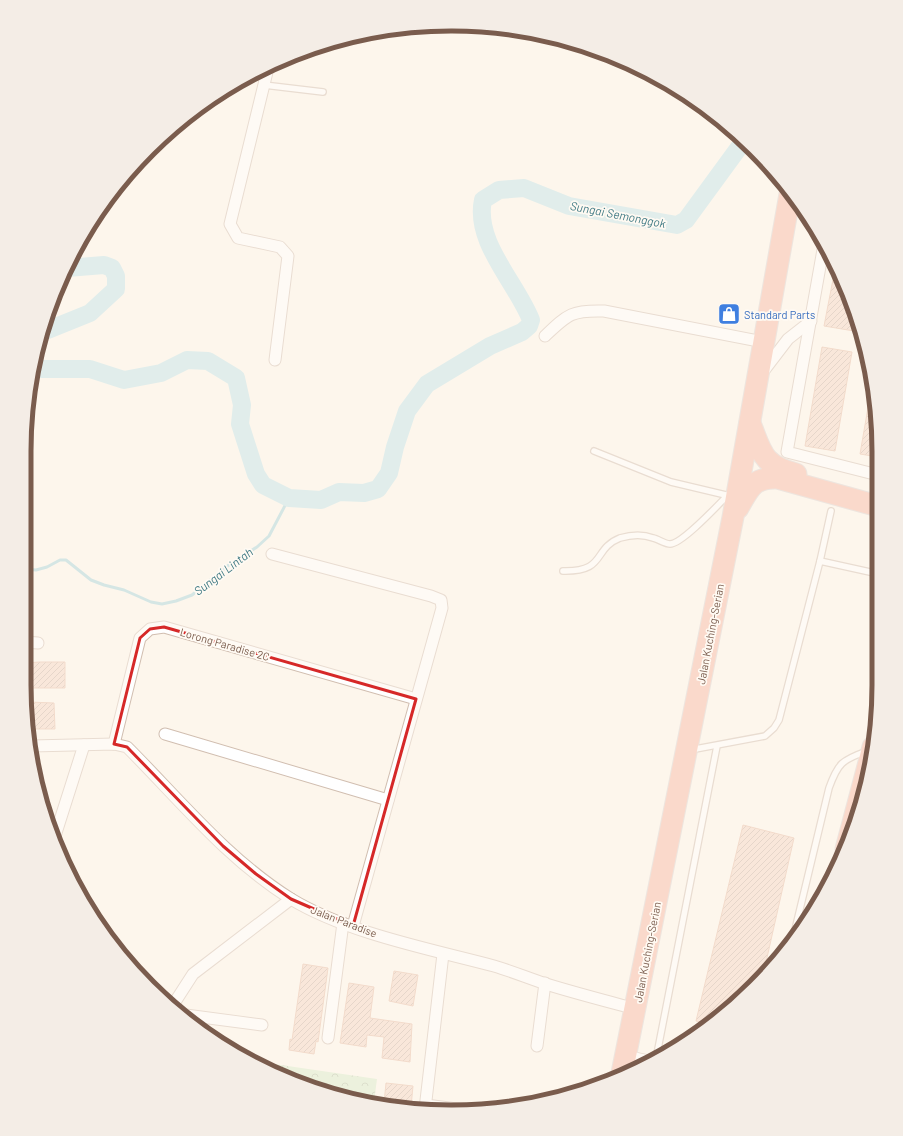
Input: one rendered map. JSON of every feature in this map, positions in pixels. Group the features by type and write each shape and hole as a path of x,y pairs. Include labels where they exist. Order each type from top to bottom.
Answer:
{"highway":[{"name":"Jalan Kuching-Serian","path":"624,1064 687,750 732,503 750,423 789,201"},
{"path":"750,423 767,461 785,461 872,493"},
{"path":"732,503 758,480 777,478 872,504"}],"street":[{"path":"266,74 230,224 238,238 280,247 288,256 275,360"},
{"path":"822,253 785,461 872,474"},
{"path":"546,336 566,316 583,310 604,311 764,342"},
{"path":"757,378 788,339 811,320"},
{"path":"272,554 431,596 441,600 442,608 388,800 348,924 328,1038"},
{"name":"Lorong Paradise 2C","path":"114,744 140,638 150,629 164,627 416,699"},
{"path":"31,642 38,643"},
{"path":"165,734 388,800"},
{"name":"Jalan Paradise","path":"36,746 114,744 127,747 223,846 256,874 291,898 319,913 348,924 443,954 495,967 636,1010"},
{"path":"57,830 84,745"},
{"path":"175,1002 192,974 291,898"},
{"path":"425,1104 443,954"},
{"path":"537,1046 545,983"},
{"path":"193,1016 262,1025"},
{"path":"624,1064 634,1063"}],"lane":[{"path":"263,85 323,92"},
{"path":"594,451 671,482 732,503"},
{"path":"563,571 578,571 591,567 613,541 621,538 641,535 652,537 669,544 675,543 732,503"},
{"path":"687,750 717,746 765,736 774,728 779,720 820,561 831,511"},
{"path":"820,561 872,572"},
{"path":"657,1051 717,746"},
{"path":"796,925 829,788 836,770 848,758 866,751"}],"highlighted area":[{"path":"164,627 416,699 353,926 291,899 256,874 223,846 127,747 114,744 140,638 150,629"}],"green space":[{"path":"274,1064 377,1079 375,1098 316,1083 274,1065"}],"building":[{"path":"834,276 850,316 854,331 824,326"},
{"path":"822,347 852,352 835,451 805,446"},
{"path":"869,403 872,456 860,454"},
{"path":"65,662 65,688 31,688 31,663"},
{"path":"32,702 54,703 55,729 34,729"},
{"path":"743,825 794,838 765,965 729,1001 701,1022 696,1021"},
{"path":"303,964 328,968 318,1042 316,1041 314,1054 289,1050 290,1039 292,1040"},
{"path":"394,971 418,975 413,1006 389,1001"},
{"path":"349,983 374,987 370,1018 412,1024 410,1062 382,1058 384,1037 367,1035 366,1047 340,1043"},
{"path":"386,1083 413,1086 411,1103 384,1099"}],"waterway":[{"name":"Sungai Semonggok","path":"39,369 90,369 124,380 161,373 187,360 208,361 236,378 242,405 240,424 256,474 263,485 289,498 321,500 339,492 364,493 378,489 389,473 395,447 407,411 427,384 490,346 522,332 529,326 531,320 490,246 482,216 483,200 499,190 524,188 569,206 677,225 686,220 740,146"},
{"name":"Sungai Semonggok","path":"49,330 90,313 116,289 116,276 112,268 104,265 73,267"},
{"name":"Sungai Lintah","path":"31,570 36,570 47,567 60,560 66,560 91,580 104,585 124,590 151,602 162,604 176,601 192,595 230,564 257,547 269,536 289,498"}],"place":[{"name":"Standard Parts","path":"729,314"}]}
